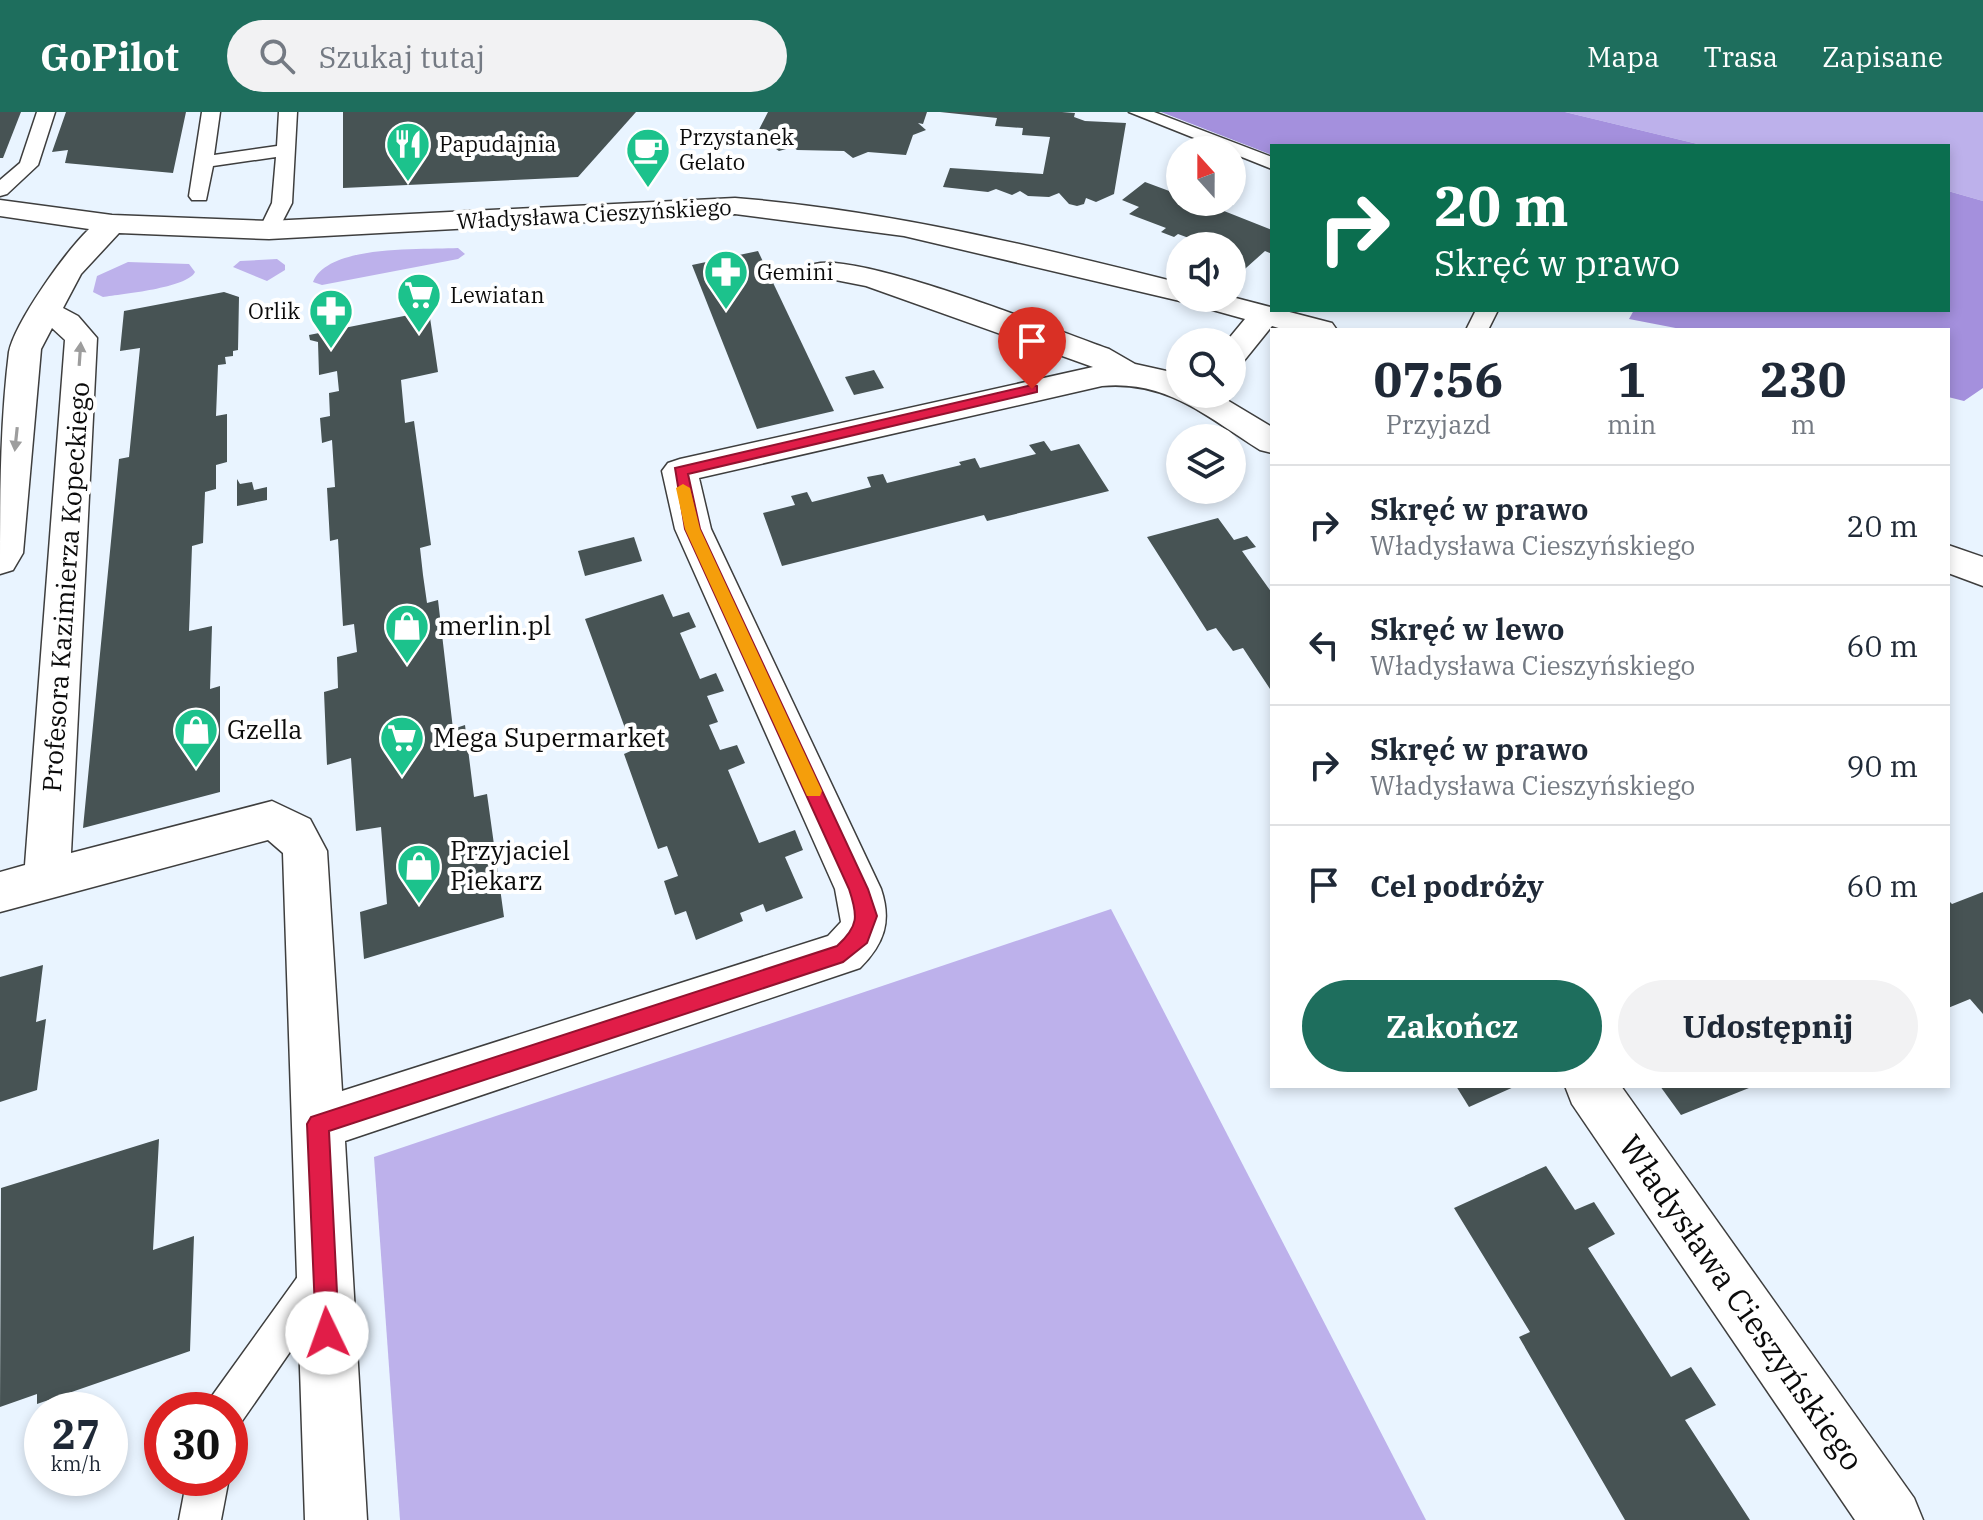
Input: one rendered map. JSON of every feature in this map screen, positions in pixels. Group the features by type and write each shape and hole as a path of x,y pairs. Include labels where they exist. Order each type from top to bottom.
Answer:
{"street":[{"name":"Władysława Cieszyńskiego","path":"0,208 112,224 269,230 735,206 808,210 891,224 1166,289"},
{"path":"0,561 4,553 25,349 30,334 75,261 112,224"},
{"path":"826,270 872,278 1069,345 1098,356 1126,373"},
{"path":"1246,310 1314,328"},
{"name":"Profesora Kazimierza Kopeckiego","path":"46,312 67,323 81,338 24,886 272,820 294,832 305,851 336,1520"},
{"path":"1246,338 1265,315"},
{"path":"318,1124 843,953 861,937 868,916 858,889 693,529 680,471 1062,382 1126,373 1166,380"},
{"path":"1216,408 1270,441"},
{"path":"1950,559 1983,572"},
{"name":"Władysława Cieszyńskiego","path":"1591,1088 1892,1520"}],"lane":[{"path":"0,190 29,165 46,112"},
{"path":"199,196 211,112"},
{"path":"269,230 282,203 288,112"},
{"path":"1138,112 1270,162"},
{"path":"204,162 285,150"},
{"path":"239,1392 324,1270"},
{"path":"200,1520 205,1496"}],"shaded area":[{"path":"1161,112 1565,112 1698,144 1270,144 1270,154 1246,145 1246,136 1223,136"},
{"path":"1565,112 1983,112 1983,201 1950,192 1950,144 1698,144"},
{"path":"1950,192 1983,201 1983,388 1964,401 1950,398 1950,328 1676,328 1629,319 1633,312 1950,312"},
{"path":"458,248 465,254 458,259 322,285 313,282 322,270 356,255"},
{"path":"277,259 285,265 285,270 267,281 233,267 240,261"},
{"path":"128,262 189,264 195,272 190,278 153,289 103,297 93,292 97,276"},
{"path":"1111,909 1426,1520 400,1520 374,1157"}],"building":[{"path":"0,112 21,112 3,158 0,158"},
{"path":"66,112 186,112 173,173 65,163 68,150 52,152"},
{"path":"343,112 636,112 578,177 343,188"},
{"path":"768,112 927,112 923,124 918,123 926,130 913,135 906,155 868,152 853,158 844,151 797,150 793,147 779,151 770,145 750,147"},
{"path":"940,112 1062,112 1075,113 1074,117 1085,121 1126,123 1114,194 1096,202 1086,198 1084,204 1077,206 1069,204 1059,193 1049,197 1028,196 1020,191 1012,195 996,189 988,192 943,187 950,168 1043,174 1050,137 1022,135 1023,128 995,126 997,118"},
{"path":"1145,182 1166,190 1166,216 1237,216 1270,229 1270,253 1265,251 1246,268 1246,232 1166,234 1161,232 1166,228 1129,214 1139,207 1122,200"},
{"path":"758,251 834,411 757,429 692,265"},
{"path":"224,292 239,297 238,350 233,351 233,356 225,357 226,364 218,365 216,416 227,414 227,462 216,465 216,489 205,492 203,543 192,546 189,631 212,626 210,689 220,686 220,792 83,828 119,459 129,457 140,348 120,351 124,311"},
{"path":"429,311 438,372 401,380 405,423 414,421 431,545 420,548 423,575 427,603 438,600 453,729 465,725 474,797 487,794 504,917 364,959 360,912 387,904 381,827 356,831 351,758 327,765 324,692 338,688 337,657 357,652 354,624 343,626 338,539 330,541 327,488 335,487 332,440 322,443 320,418 330,416 329,393 339,391 337,371 319,375 318,342 310,340 309,335"},
{"path":"874,370 884,388 854,395 845,377"},
{"path":"1044,441 1051,451 1079,444 1109,491 987,521 984,515 782,566 763,513 795,505 791,496 807,492 812,502 871,487 867,477 883,474 887,483 961,465 959,462 975,458 980,468 1036,454 1029,445"},
{"path":"237,479 240,484 252,482 254,490 267,487 267,500 237,506"},
{"path":"1218,518 1234,540 1247,536 1256,547 1242,551 1270,590 1270,689 1243,648 1233,651 1216,628 1207,631 1147,537"},
{"path":"634,537 642,561 585,576 578,551"},
{"path":"663,594 673,617 689,612 696,627 680,633 700,679 716,673 724,691 707,696 718,722 709,725 720,750 737,745 745,763 728,770 759,843 795,830 803,850 785,857 803,898 766,912 763,904 740,913 743,921 696,940 686,911 675,915 664,881 678,876 667,846 658,849 624,754 633,750 585,619"},
{"path":"1983,892 1983,1014 1970,999 1950,1007 1950,902 1952,904"},
{"path":"43,965 36,1022 46,1019 37,1090 0,1102 0,977"},
{"path":"1457,1088 1512,1088 1469,1107"},
{"path":"1661,1088 1749,1088 1681,1115"},
{"path":"159,1139 153,1250 194,1236 190,1351 72,1392 24,1392 24,1399 0,1407 1,1188"},
{"path":"1546,1166 1575,1210 1594,1202 1615,1234 1588,1248 1671,1377 1691,1367 1716,1405 1685,1420 1750,1520 1625,1520 1519,1337 1530,1332 1454,1208"}],"slow traffic":[{"path":"683,488 686,511 693,529 813,791"}],"place":[{"name":"Papudajnia","path":"408,183"},
{"name":"Przystanek Gelato","path":"648,189"},
{"name":"Gemini","path":"726,311"},
{"name":"Lewiatan","path":"419,334"},
{"name":"Orlik","path":"331,350"},
{"name":"merlin.pl","path":"407,665"},
{"name":"Gzella","path":"196,769"},
{"name":"Mega Supermarket","path":"402,777"},
{"name":"Przyjaciel Piekarz","path":"419,905"}],"route":[{"path":"327,1333 318,1124 843,953 861,937 868,916 858,889 693,529 686,511 680,471 1032,389"}]}
